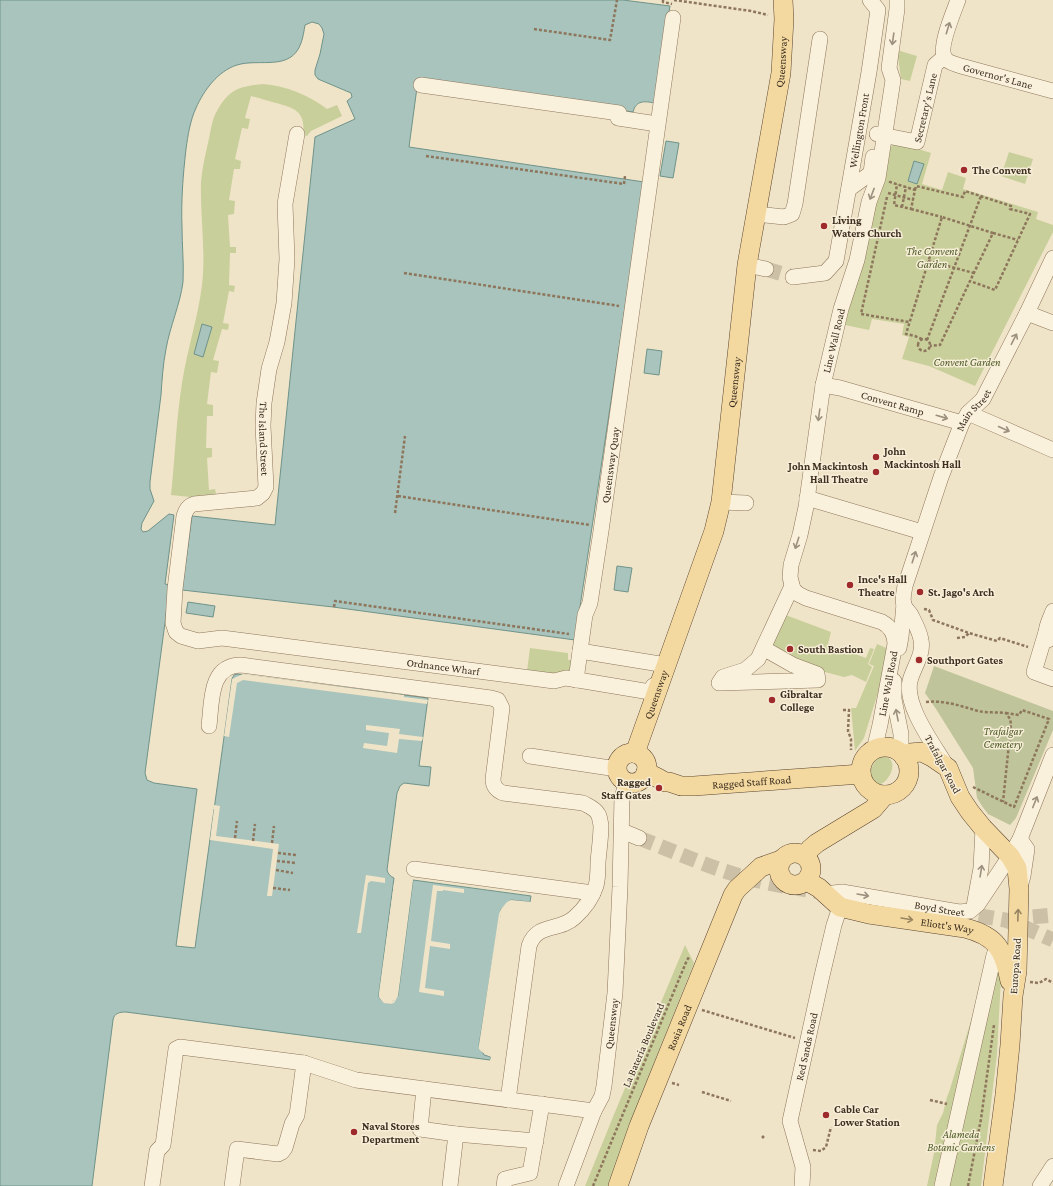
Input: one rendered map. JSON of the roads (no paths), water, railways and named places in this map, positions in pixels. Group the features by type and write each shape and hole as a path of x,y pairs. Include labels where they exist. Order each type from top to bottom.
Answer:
{"main road":[{"name":"Queensway","path":"635,753 714,531 721,502 747,266 781,72 784,19 783,0"},
{"path":"780,867 785,882 793,885 802,884 807,881 812,869 811,864 805,856 810,849 847,824 874,809 872,786 861,764 863,760 870,752 883,747 888,747 897,751 903,756 907,761 909,770 906,782 898,792 872,786"},
{"path":"903,756 910,753 922,752 948,768"},
{"path":"635,753 643,758 647,767 646,772 640,780 636,782 622,775 617,764 622,756 635,753"},
{"name":"Trafalgar Road","path":"948,768 960,797 970,812 1010,856"},
{"name":"Ragged Staff Road","path":"646,772 665,782 681,786 872,786"},
{"name":"Rosia Road","path":"618,1186 639,1126 732,895 761,867 780,867 785,856 795,853 800,853 805,856"},
{"path":"1010,856 1017,868 1019,889"},
{"path":"807,881 818,888 840,907"},
{"name":"Europa Road","path":"993,1186 1010,1045 1016,972 1019,889"},
{"name":"Eliott's Way","path":"840,907 869,914 973,930 985,936 994,942 1002,953 1000,960 1013,996"}],"street":[{"name":"Wellington Front","path":"792,277 825,273 836,261 869,72 878,10 870,0"},
{"name":"Line Wall Road","path":"792,586 790,577 791,565 800,535 807,498 823,384 841,309 857,260 869,202 878,178 881,135 893,80 889,68 897,0"},
{"name":"Secretary's Lane","path":"881,135 917,142 935,65 944,57 942,51 958,0"},
{"name":"Queensway Quay","path":"576,680 585,615 590,603 601,531 673,18"},
{"path":"756,214 784,217 792,214 795,204 820,39"},
{"name":"Governor's Lane","path":"944,57 949,62 961,66 1053,91"},
{"name":"Wellington Front","path":"849,189 871,173 881,135 885,85 869,72"},
{"path":"421,85 619,113 618,118 657,124"},
{"name":"The Island Street","path":"222,638 198,641 181,636 176,632 173,623 184,516 188,507 194,504 254,499 260,496 265,490 266,483 263,426 264,403 269,369 277,342 284,303 287,260 285,204 297,134"},
{"name":"Main Street","path":"903,756 901,734 894,699 894,683 901,637 904,595 907,578 951,449 965,418 983,399 1053,258"},
{"path":"747,266 766,269"},
{"path":"1027,313 1053,323"},
{"name":"Convent Ramp","path":"823,384 965,418 1053,450"},
{"path":"807,498 922,532"},
{"path":"721,502 746,503"},
{"path":"792,586 796,592 806,598 882,622 894,616 904,604"},
{"path":"763,648 793,665 817,674 818,680 719,683 723,677 745,670 758,659 763,648 792,586"},
{"name":"Trafalgar Road","path":"904,604 915,623 922,647 910,682 909,689 911,704 921,724 948,768"},
{"path":"1053,611 1049,638 1040,652 1034,672 1053,679"},
{"name":"Line Wall Road","path":"874,750 895,644 895,639 891,629 882,622"},
{"name":"Ordnance Wharf","path":"222,638 554,681 566,678 650,692 652,686 663,673"},
{"path":"580,651 663,673"},
{"path":"209,726 216,681 223,670 234,665 495,698 498,700 502,708 493,779 496,789 503,793 583,803 593,808 598,815 601,824 597,882 593,893 582,910 573,919 562,925 540,931 531,940 508,1100"},
{"path":"973,909 986,894 1020,839 1053,755"},
{"path":"530,756 622,775"},
{"name":"Queensway","path":"566,1186 594,1111 602,1096 604,1086 615,993 622,831 622,775"},
{"name":"Boyd Street","path":"825,894 842,892 959,912 970,911 973,909 981,868 983,828"},
{"path":"622,831 639,838"},
{"name":"Europa Road","path":"1019,889 1023,876 1027,849 1020,839"},
{"path":"414,869 593,893"},
{"name":"Red Sands Road","path":"802,1186 803,1167 790,1121 834,925 840,907"},
{"path":"942,1186 1000,960"},
{"path":"152,1186 157,1151 163,1145 176,1049 180,1047 304,1063 356,1080 594,1111"},
{"path":"232,1186 237,1149 278,1154 285,1148 292,1124 297,1115 304,1063"},
{"path":"424,1089 420,1129 456,1134 536,1141"},
{"path":"504,1186 505,1179 530,1173 542,1104"},
{"path":"450,1186 456,1134"},
{"path":"1040,1186 1053,1166"}],"water":[{"path":"0,0 623,0 670,6 654,103 641,102 636,105 633,112 418,80 409,147 644,182 575,640 333,607 182,590 192,516 275,525 315,137 355,119 347,101 352,97 351,93 318,79 315,75 324,34 319,24 312,22 305,25 301,43 296,52 290,58 274,62 246,63 230,68 212,82 199,101 188,133 186,149 182,208 183,282 164,360 150,482 150,489 154,501 142,523 141,529 143,532 148,531 169,514 174,515 165,584 170,585 145,773 147,780 154,783 197,789 176,946 195,948 232,679 234,675 237,674 428,698 419,766 431,767 429,786 404,783 400,786 397,793 387,870 389,875 394,878 379,993 381,1000 390,1004 398,996 413,880 531,896 530,902 511,900 501,909 479,1045 484,1055 491,1057 490,1060 126,1012 116,1014 113,1020 92,1186 0,1186"},
{"path":"666,141 679,143 673,178 660,176"},
{"path":"914,161 924,164 917,184 908,181"},
{"path":"202,324 212,327 203,357 194,354"},
{"path":"647,349 662,351 659,375 644,373"},
{"path":"617,566 632,568 628,592 614,590"},
{"path":"188,602 215,606 213,617 186,613"}],"tunnel":[{"path":"766,269 793,277"},
{"path":"639,838 702,863 750,879 770,884 822,892"},
{"path":"956,912 1005,920 1053,940"},
{"path":"1010,919 1053,915"}],"place":[{"name":"The Convent","path":"964,170"},
{"name":"Living Waters Church","path":"824,226"},
{"name":"John Mackintosh Hall","path":"876,457"},
{"name":"John Mackintosh Hall Theatre","path":"876,472"},
{"name":"Ince's Hall Theatre","path":"850,585"},
{"name":"St. Jago's Arch","path":"920,592"},
{"name":"South Bastion","path":"790,649"},
{"name":"Southport Gates","path":"919,660"},
{"name":"Gibraltar College","path":"772,700"},
{"name":"Ragged Staff Gates","path":"659,788"},
{"name":"Cable Car Lower Station","path":"826,1115"},
{"name":"Naval Stores Department","path":"354,1132"}],"park label":[{"name":"The Convent Garden","path":"932,257"},
{"name":"Convent Garden","path":"967,362"},
{"name":"Trafalgar Cemetery","path":"1003,737"},
{"name":"Alameda Botanic Gardens","path":"961,1140"}]}
